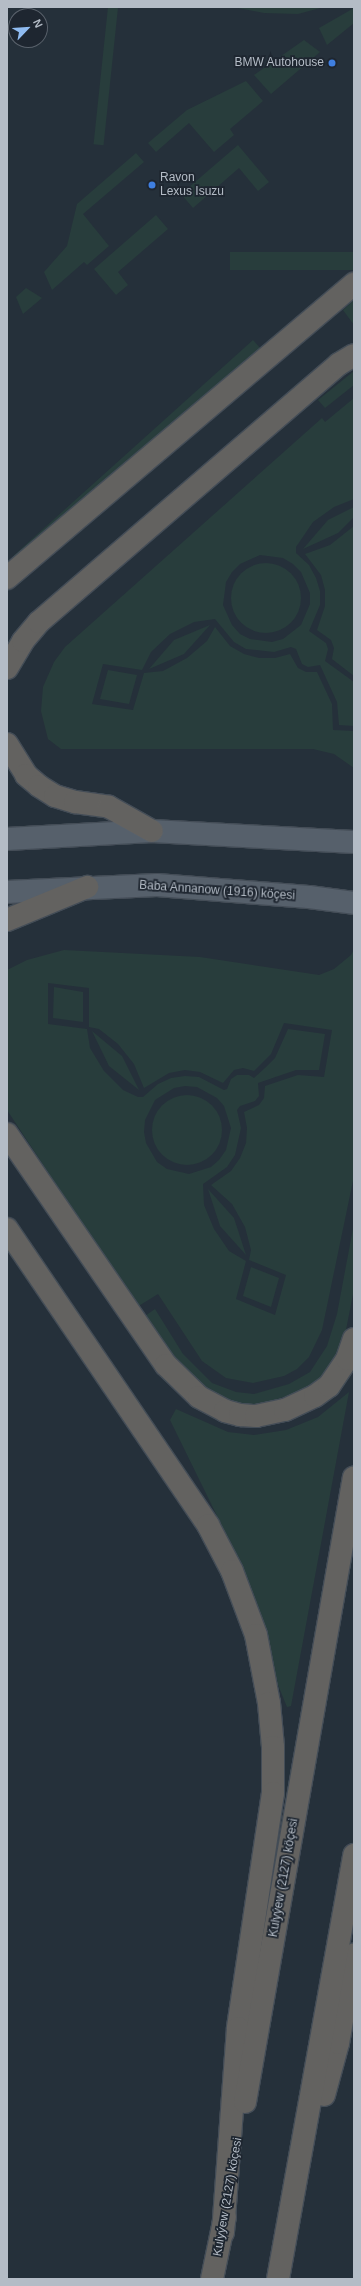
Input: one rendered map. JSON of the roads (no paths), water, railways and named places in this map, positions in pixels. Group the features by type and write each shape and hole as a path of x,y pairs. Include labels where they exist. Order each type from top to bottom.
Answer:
{"highway":[{"path":"7,578 354,284"},
{"path":"7,668 10,659 39,622 339,364 354,355"},
{"path":"7,744 26,775 50,793 75,802 109,807 152,831"},
{"path":"7,920 87,887"},
{"path":"7,1134 166,1365 183,1384 204,1399 240,1415 256,1416 285,1410 315,1396 329,1386 347,1359 354,1339"},
{"path":"7,1229 208,1525 232,1571 256,1636 269,1703 273,1747 273,1792 238,2028 223,2232"},
{"name":"Kulyýew (2127) köçesi","path":"212,2279 223,2232 354,1477"},
{"path":"278,2279 354,1855"},
{"path":"284,2245 338,2043 354,1954"}],"main road":[{"path":"7,839 152,831 354,842"},
{"name":"Baba Annanow (1916) köçesi","path":"7,892 87,887 157,885 308,897 354,903"}],"place":[{"name":"BMW Autohouse","path":"332,63"},
{"name":"Ravon Lexus Isuzu","path":"152,185"}]}
